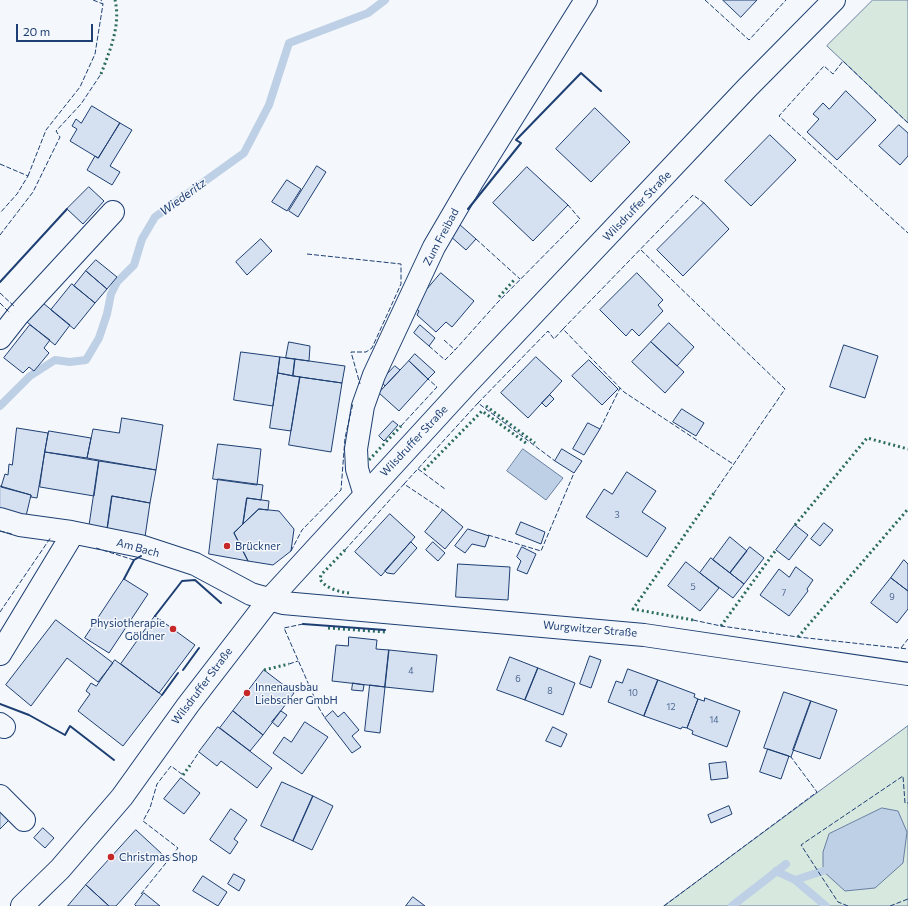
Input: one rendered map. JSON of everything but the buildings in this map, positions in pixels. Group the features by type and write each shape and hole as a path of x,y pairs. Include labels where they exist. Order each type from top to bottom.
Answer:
{"main road":[{"name":"Zum Freibad","path":"365,495 357,469 356,449 364,406 374,375 434,247 472,182 586,0"},
{"name":"Wilsdruffer Straße","path":"22,906 60,869 122,797 188,705 269,600 467,384 747,88 834,0"},
{"path":"0,338 18,315 113,212"},
{"name":"Am Bach","path":"0,518 20,525 71,532 140,546 195,564 251,594 269,600"},
{"path":"0,654 69,540"},
{"name":"Wurgwitzer Straße","path":"269,600 309,606 644,634 908,674"},
{"path":"0,796 24,820"}],"shaded area":[{"path":"873,0 908,0 908,123 827,46"},
{"path":"908,726 908,906 664,906"}],"water":[{"path":"523,449 563,478 546,500 507,471"},
{"path":"882,808 898,811 907,832 903,863 875,888 845,891 823,871 823,852 829,834"}],"waterway":[{"name":"Wiederitz","path":"0,406 30,376 55,360 70,362 86,360 99,338 107,314 111,294 117,282 134,265 142,239 155,217 244,153 269,105 289,43 368,13 385,0"},
{"path":"732,906 786,864"},
{"path":"776,871 795,880 826,906"},
{"path":"795,880 823,871"}],"hedge":[{"path":"101,74 116,28 117,19 115,0"},
{"path":"499,297 515,279"},
{"path":"486,406 535,443"},
{"path":"424,470 482,411 526,443"},
{"path":"369,460 401,426"},
{"path":"795,525 867,438 908,449"},
{"path":"693,620 633,609 714,493"},
{"path":"798,637 908,509"},
{"path":"345,550 321,575 320,579 325,585 333,589 349,593"},
{"path":"721,626 776,550"},
{"path":"328,628 386,632"},
{"path":"264,670 289,664"},
{"path":"183,775 191,764"}],"fence":[{"path":"93,0 103,4 101,0"},
{"path":"705,0 749,40 786,0"},
{"path":"28,176 46,130 80,87 95,54 103,4"},
{"path":"908,123 843,61 833,74 824,66 779,116 908,233"},
{"path":"0,235 33,192 60,137 56,131 81,104 101,74"},
{"path":"0,164 28,176 17,194 0,213"},
{"path":"563,329 693,195 704,203"},
{"path":"444,340 455,350 497,303 580,219 568,205"},
{"path":"476,239 520,279"},
{"path":"641,250 785,389 714,493"},
{"path":"307,254 401,264 401,284 372,348 366,352 351,352 360,384"},
{"path":"0,293 15,307"},
{"path":"0,303 10,313"},
{"path":"478,403 548,331 554,339 563,329 624,392 733,464"},
{"path":"429,346 445,360 455,350"},
{"path":"401,426 437,387 428,379"},
{"path":"600,429 620,388"},
{"path":"291,551 302,530 341,490 345,438 353,403"},
{"path":"404,484 478,403 555,461"},
{"path":"418,469 445,489"},
{"path":"488,535 541,551 574,473"},
{"path":"345,550 404,484 443,510"},
{"path":"0,531 12,534"},
{"path":"0,612 51,537"},
{"path":"96,548 134,560"},
{"path":"693,620 721,626 798,637 908,649"},
{"path":"303,624 284,628 319,708 325,718"},
{"path":"901,648 908,639"},
{"path":"289,664 298,661"},
{"path":"191,764 199,752"},
{"path":"664,906 817,792 791,757"},
{"path":"141,894 178,848 143,821 150,808 157,784 171,766 183,775"},
{"path":"848,906 838,902 801,845 903,776 905,803 908,803"},
{"path":"890,906 908,899"}],"wall":[{"path":"468,209 521,143 516,140 581,73 601,91"},
{"path":"0,282 67,209"},
{"path":"124,579 134,560 141,556"},
{"path":"155,616 182,581 195,580 221,603"},
{"path":"303,624 385,630"},
{"path":"183,670 199,648"},
{"path":"162,695 178,673"},
{"path":"0,704 29,715 65,735 70,726 114,760"}],"place":[{"name":"Brückner","path":"227,546"},
{"name":"Physiotherapie Göldner","path":"173,629"},
{"name":"Innenausbau Liebscher GmbH","path":"247,693"},
{"name":"Christmas Shop","path":"111,857"}]}
